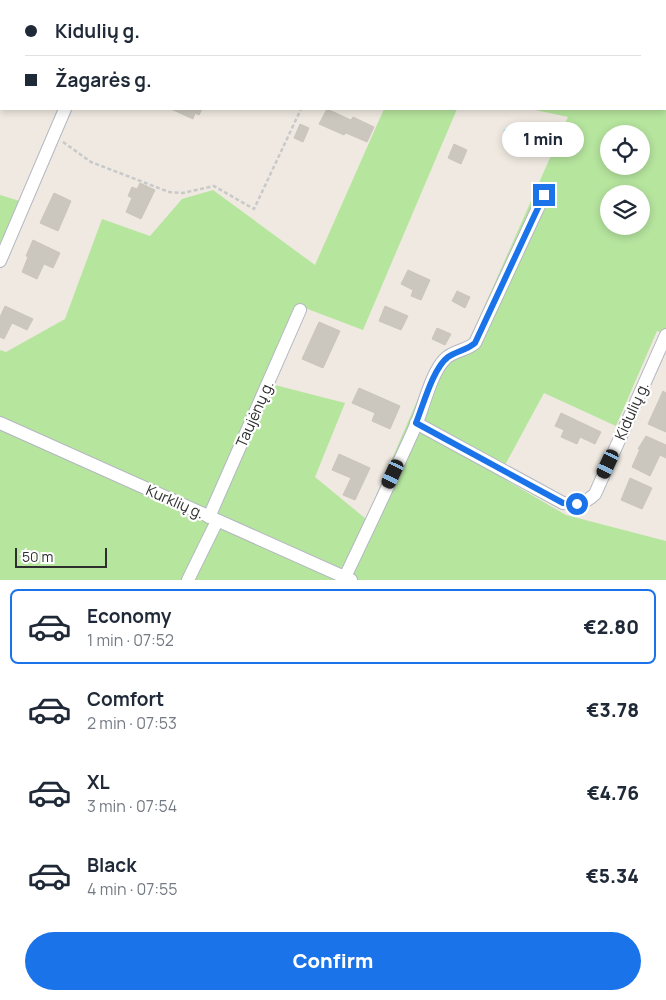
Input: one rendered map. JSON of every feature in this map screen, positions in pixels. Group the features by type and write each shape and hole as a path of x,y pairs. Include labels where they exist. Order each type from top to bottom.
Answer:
{"street":[{"path":"0,261 65,110"},
{"path":"348,579 438,368 446,358 459,350 468,349 475,343 544,195"},
{"name":"Taujėnų g.","path":"188,580 300,310"},
{"name":"Kidulių g.","path":"416,423 563,503 577,504 588,501 598,486 666,335"},
{"name":"Kurklių g.","path":"0,423 348,579"}],"path":[{"path":"54,135 91,162 169,192 183,193 214,186 254,209 301,110"}],"green space":[{"path":"384,110 457,110 363,330 305,308 271,384 345,403 315,477 366,519 433,364 470,339 568,117 536,110 666,110 666,334 657,331 616,426 544,393 499,476 566,515 666,541 666,580 0,580 0,350 6,352 65,319 102,219 150,236 182,199 213,190 315,265"},
{"path":"0,195 20,201 0,246"}],"water":[{"path":"512,126 521,129 523,137 513,140 503,135 504,130"}],"building":[{"path":"173,110 202,110 199,115 195,113 193,119"},
{"path":"326,110 329,110 351,120 353,117 374,127 367,142 346,133 344,135 319,124"},
{"path":"300,124 309,128 303,142 294,138"},
{"path":"454,144 467,150 461,164 448,158"},
{"path":"140,183 155,190 141,219 126,212 132,198 128,196 132,187 137,189"},
{"path":"54,193 71,201 58,231 40,223"},
{"path":"33,240 60,253 53,268 44,264 37,279 22,272"},
{"path":"408,270 430,280 421,300 411,296 413,290 401,284"},
{"path":"457,291 470,297 465,308 452,301"},
{"path":"5,306 33,319 27,330 12,323 4,339 0,337 0,317"},
{"path":"385,306 408,316 401,330 379,321"},
{"path":"319,322 340,331 323,368 302,359"},
{"path":"437,328 451,334 445,345 432,339"},
{"path":"359,388 400,406 390,429 372,421 375,413 352,403"},
{"path":"663,391 666,393 666,432 648,424"},
{"path":"561,413 601,432 595,444 580,437 577,444 561,437 564,430 555,426"},
{"path":"646,436 666,445 666,458 660,455 650,476 632,467 640,449 638,449"},
{"path":"339,454 370,468 355,500 343,495 351,478 332,470"},
{"path":"630,478 652,488 642,509 621,500"}],"route":[{"path":"544,195 475,343 468,349 459,350 446,358 438,368 416,423 563,503 577,504"}]}
